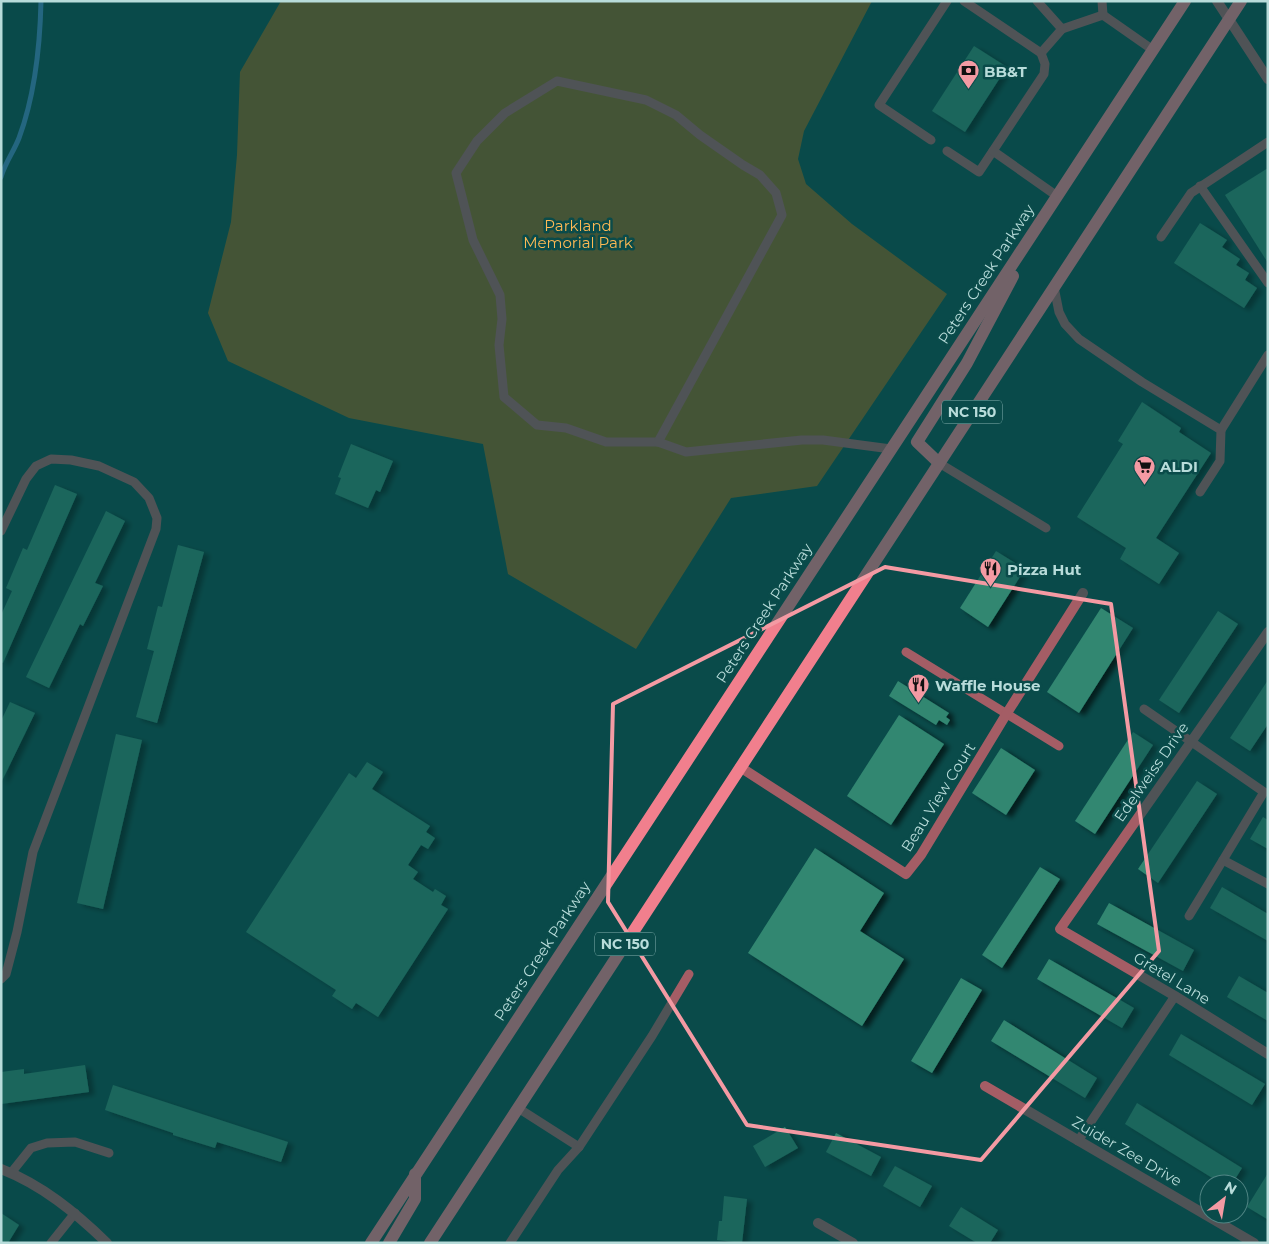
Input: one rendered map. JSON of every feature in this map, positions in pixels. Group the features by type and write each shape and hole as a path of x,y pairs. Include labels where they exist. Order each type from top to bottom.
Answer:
{"main road":[{"name":"Peters Creek Parkway","path":"371,1243 1185,1"},
{"name":"NC 150","path":"430,1243 1241,1"},
{"path":"939,463 918,442 966,363 1054,200"},
{"path":"389,1243 415,1199 415,1174"}],"street":[{"path":"1217,1 1268,80"},
{"name":"Beau View Court","path":"740,767 906,874 921,855 1007,713 1083,593"},
{"name":"Edelweiss Drive","path":"1060,929 1268,632"},
{"name":"Gretel Lane","path":"1060,929 1175,996 1268,1054"},
{"name":"Zuider Zee Drive","path":"985,1086 1254,1243"},
{"path":"6,1171 23,1178 75,1213 107,1243"},
{"path":"818,1223 854,1243"}],"lane":[{"path":"931,140 879,105 947,1"},
{"path":"947,151 979,172 1044,74 1045,64 1041,53 964,1"},
{"path":"1037,1 1062,29"},
{"path":"1102,1 1103,16"},
{"path":"1041,53 1062,29 1103,16"},
{"path":"1103,16 1153,50"},
{"path":"658,442 782,215 776,194 760,175 743,166 676,115 646,100 557,81 505,113 477,141 456,173 473,240 500,295 502,319 499,345 504,398 537,425 566,428 606,442 658,442 686,452 802,440 823,440 891,449"},
{"path":"1161,238 1191,193 1268,142"},
{"path":"993,151 1054,200"},
{"path":"1200,186 1268,283"},
{"path":"1054,287 1059,312 1065,324 1078,340 1221,430"},
{"path":"1200,492 1220,461 1221,430 1268,354"},
{"path":"1,531 26,479 36,466 51,459 71,460 99,466 134,482 149,498 157,518 156,529 33,852 17,932 6,974 1,979"},
{"path":"939,463 1046,528"},
{"path":"906,652 1059,746"},
{"path":"1144,709 1264,792 1189,916"},
{"path":"1223,860 1268,884"},
{"path":"510,1243 558,1170 579,1148 652,1036 689,974"},
{"path":"1078,1141 1175,996"},
{"path":"518,1108 579,1148"},
{"path":"6,1171 30,1148 47,1144 75,1142 109,1154"},
{"path":"51,1243 75,1213"}],"highlighted area":[{"path":"885,567 1111,604 1159,951 981,1160 747,1125 608,902 613,704"}],"green space":[{"name":"Parkland Memorial Park","path":"281,1 872,1 804,131 798,159 806,184 852,224 947,294 817,486 731,498 636,649 508,574 483,444 349,418 228,361 208,313 231,222 237,155 240,72"}],"building":[{"path":"974,46 1007,67 965,132 932,111"},
{"path":"1268,168 1268,263 1225,195"},
{"path":"1200,223 1227,240 1222,247 1240,259 1236,265 1249,273 1245,280 1257,288 1244,308 1174,263"},
{"name":"ALDI","path":"1142,402 1181,428 1179,432 1211,453 1156,538 1179,553 1159,584 1120,559 1126,548 1077,517 1123,444 1118,441"},
{"path":"351,444 393,461 380,492 376,490 368,508 335,494 341,478 338,477"},
{"path":"55,485 77,494 3,663 1,662 1,615 12,591 6,588 23,548 27,550"},
{"path":"106,511 125,521 95,583 103,586 83,626 80,624 49,688 26,677"},
{"path":"178,545 204,552 157,723 136,717 154,651 147,649 158,606 162,607"},
{"path":"996,551 1025,569 988,627 960,608"},
{"path":"1101,608 1133,628 1079,713 1047,692"},
{"path":"1218,611 1238,624 1179,713 1159,700"},
{"path":"1268,680 1268,724 1250,751 1230,738"},
{"name":"Waffle House","path":"898,681 949,713 946,717 950,720 947,725 939,720 936,725 889,696"},
{"path":"10,702 35,713 1,783 1,721"},
{"path":"899,715 944,744 891,825 847,796"},
{"path":"1133,732 1153,745 1095,834 1075,821"},
{"path":"116,734 142,740 103,909 77,903"},
{"path":"1001,748 1035,770 1006,815 972,793"},
{"path":"367,762 383,772 372,789 430,826 426,832 435,838 428,849 421,845 408,865 418,872 413,879 433,892 435,889 446,896 441,905 448,909 378,1017 356,1003 352,1009 332,996 336,990 246,932 349,773 356,778"},
{"path":"1197,781 1217,794 1158,883 1138,869"},
{"path":"1263,817 1268,820 1268,849 1250,839"},
{"path":"815,848 884,893 860,931 904,959 862,1026 748,953"},
{"path":"1040,867 1060,879 1002,968 982,955"},
{"path":"1222,887 1268,914 1268,941 1210,908"},
{"path":"1109,903 1194,950 1183,971 1097,924"},
{"path":"1049,959 1134,1008 1122,1028 1037,979"},
{"path":"1239,976 1268,993 1268,1021 1227,997"},
{"path":"961,978 982,990 932,1073 911,1061"},
{"path":"1004,1020 1097,1078 1085,1098 991,1041"},
{"path":"1181,1034 1265,1084 1252,1105 1169,1055"},
{"path":"85,1065 89,1092 1,1104 1,1072 24,1069 24,1074"},
{"path":"113,1085 288,1142 281,1162 217,1142 215,1148 105,1110"},
{"path":"1137,1103 1242,1168 1238,1174 1206,1174 1125,1124"},
{"path":"785,1127 798,1148 765,1167 753,1146"},
{"path":"836,1133 881,1157 871,1176 826,1152"},
{"path":"895,1166 932,1186 920,1207 883,1186"},
{"path":"1268,1173 1268,1218 1249,1208 1249,1204"},
{"path":"724,1196 747,1199 742,1243 717,1240 719,1221 722,1221"},
{"path":"961,1207 998,1230 990,1243 977,1243 949,1226"},
{"path":"1,1213 19,1225 8,1243 1,1243"}],"waterway":[{"path":"1,177 19,138 33,88 38,53 41,1"}],"place":[{"name":"BB&T","path":"968,90"},
{"name":"ALDI","path":"1144,485"},
{"name":"Pizza Hut","path":"991,588"},
{"name":"Waffle House","path":"919,704"}]}
